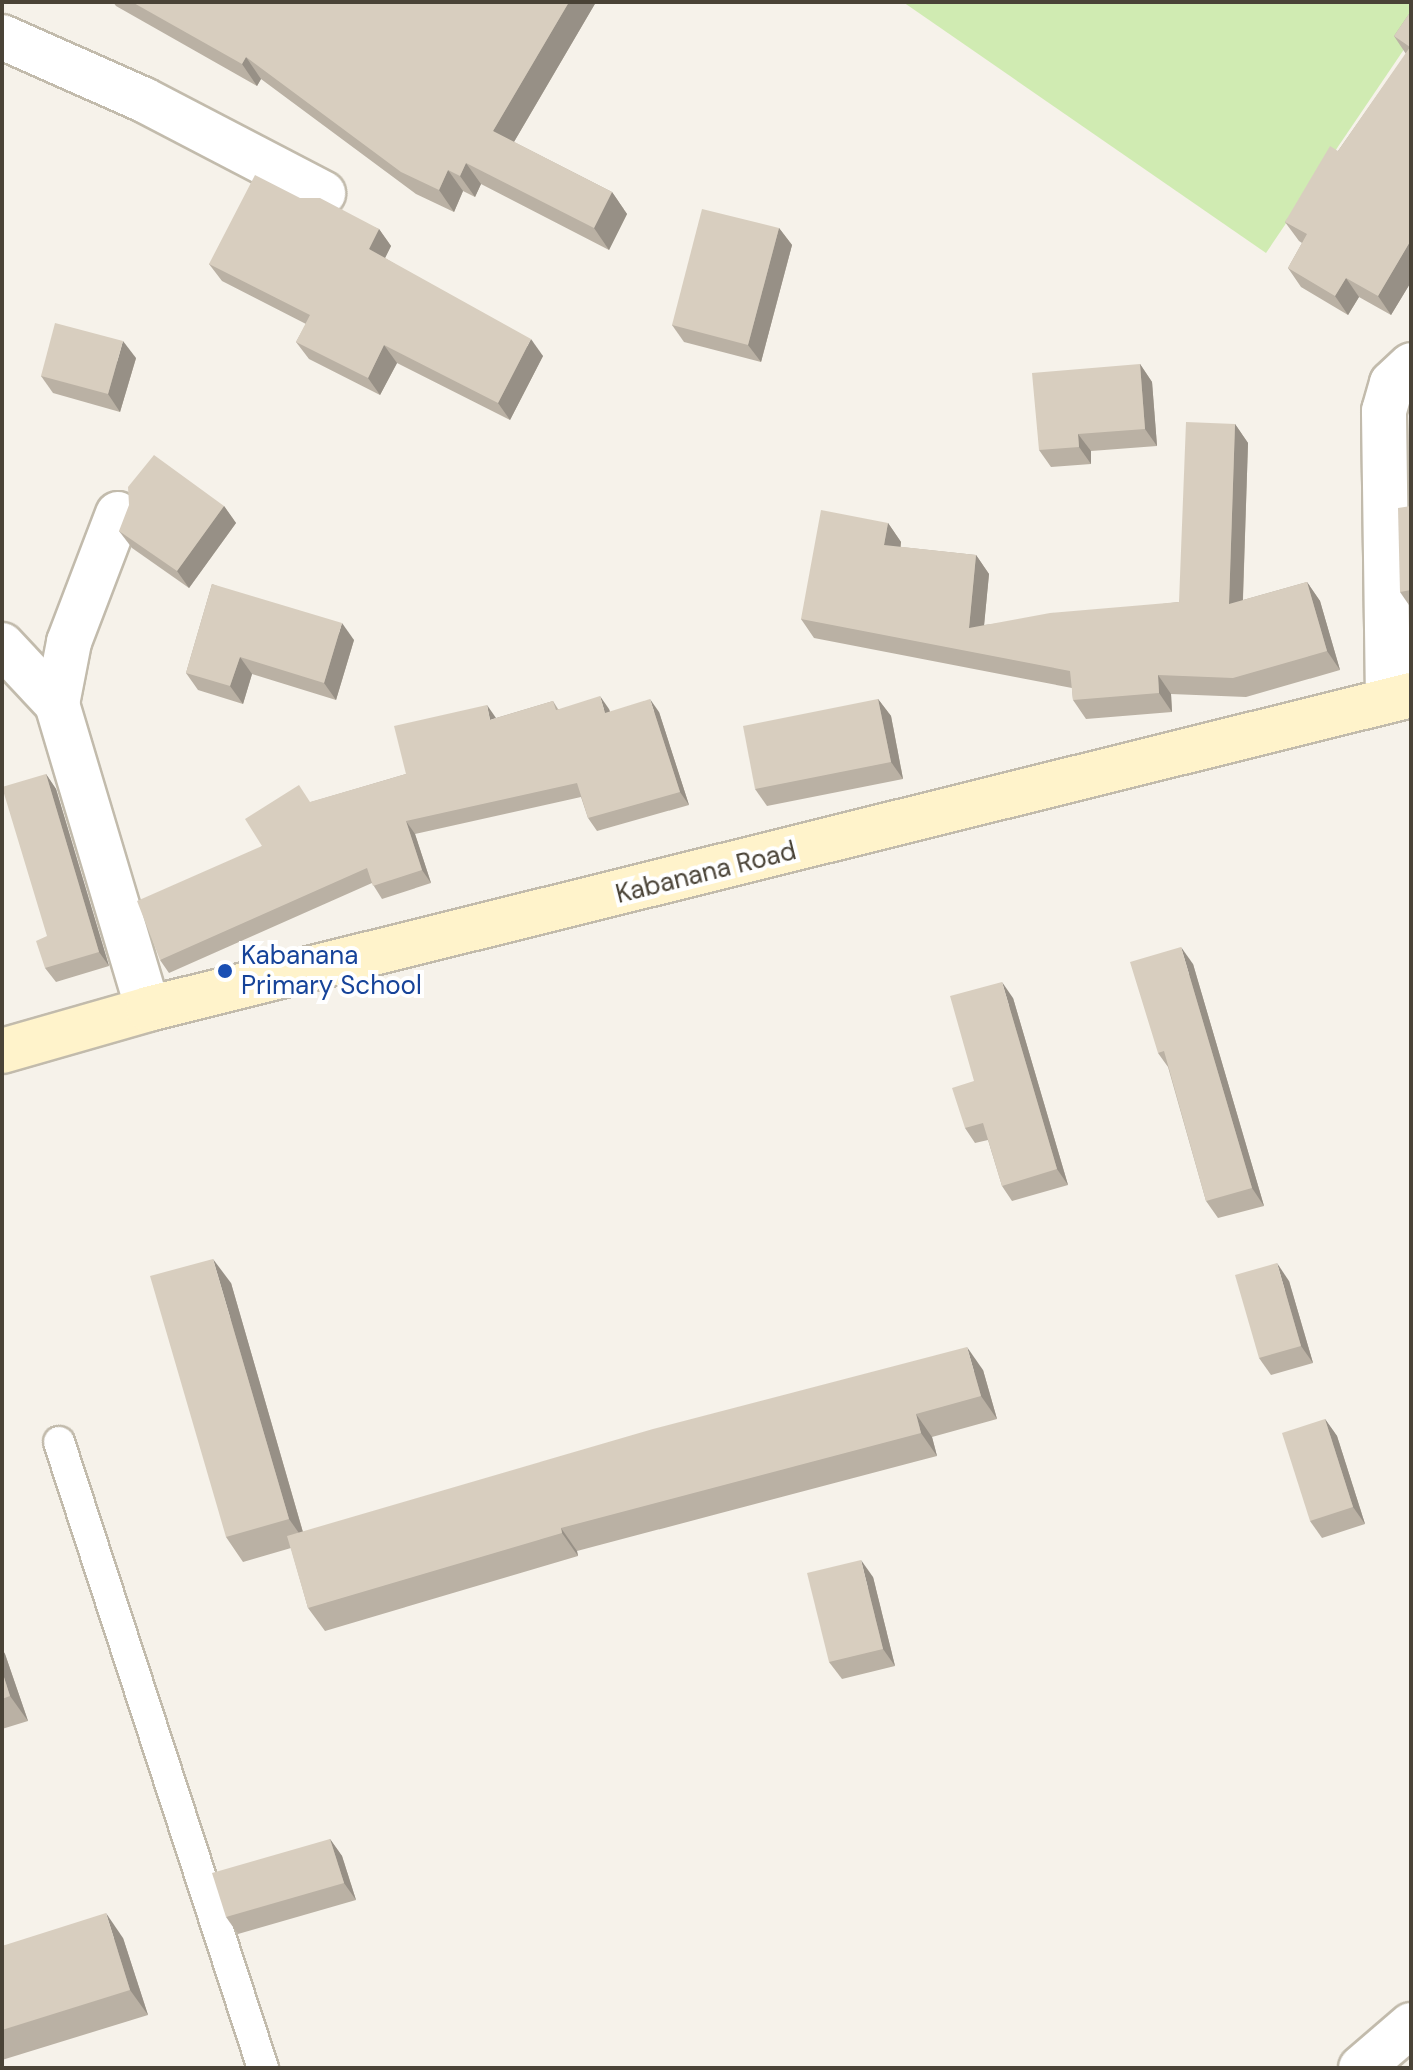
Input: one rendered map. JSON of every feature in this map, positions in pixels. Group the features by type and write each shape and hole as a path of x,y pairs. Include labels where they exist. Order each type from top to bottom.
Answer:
{"street":[{"path":"2,37 144,100 323,193"},
{"path":"1400,698 1384,411 1392,383 1411,365"},
{"path":"57,704 69,642 118,514"},
{"path":"2,645 57,704 148,1009"},
{"name":"Kabanana Road","path":"2,1051 148,1009 1400,698"},
{"path":"1361,2068 1411,2025"}],"lane":[{"path":"59,1442 263,2068"}],"green space":[{"path":"903,2 1411,2 1411,39 1266,253"}],"building":[{"path":"132,2 569,2 493,131 612,192 594,228 466,163 460,176 448,170 439,190 401,172 246,57 242,64"},
{"path":"1411,11 1411,240 1378,296 1346,278 1335,296 1288,268 1307,234 1285,222 1330,146 1338,151 1410,47 1394,36"},
{"path":"255,175 300,198 320,198 379,229 369,249 531,339 498,403 384,345 368,378 296,342 310,315 209,264"},
{"path":"702,209 779,228 748,345 672,325"},
{"path":"55,323 123,341 108,394 41,376"},
{"path":"1140,364 1145,429 1078,434 1079,447 1039,450 1032,373"},
{"path":"1186,422 1235,424 1229,604 1307,582 1327,651 1233,678 1158,675 1159,693 1073,700 1070,671 801,619 821,510 888,523 884,545 976,555 969,628 1050,613 1179,602"},
{"path":"154,455 224,506 177,571 119,531 129,505 128,487"},
{"path":"1411,506 1411,590 1400,592 1398,508"},
{"path":"212,584 342,623 324,683 240,657 230,686 186,673"},
{"path":"600,696 605,713 650,699 680,792 588,818 577,783 406,821 422,870 373,886 367,868 160,960 137,901 262,846 245,819 299,785 310,802 406,774 394,726 487,705 490,720 553,701 556,710"},
{"path":"878,699 891,762 755,789 743,726"},
{"path":"46,774 99,952 45,968 36,941 47,936 2,787"},
{"path":"1181,947 1252,1188 1206,1201 1164,1051 1158,1053 1130,962"},
{"path":"1002,982 1057,1169 1002,1186 983,1123 965,1128 952,1088 974,1081 950,996"},
{"path":"213,1259 289,1519 226,1537 150,1276"},
{"path":"1277,1263 1301,1346 1259,1358 1235,1275"},
{"path":"967,1347 981,1396 916,1414 921,1433 561,1528 562,1533 308,1608 287,1536 653,1429"},
{"path":"1325,1419 1353,1507 1310,1521 1282,1433"},
{"path":"861,1560 883,1649 829,1662 807,1573"},
{"path":"2,1671 10,1696 2,1699"},
{"path":"330,1839 344,1883 226,1917 212,1873"},
{"path":"106,1913 130,1990 2,2030 2,1946"}],"place":[{"name":"Kabanana Primary School","path":"225,971"}]}
